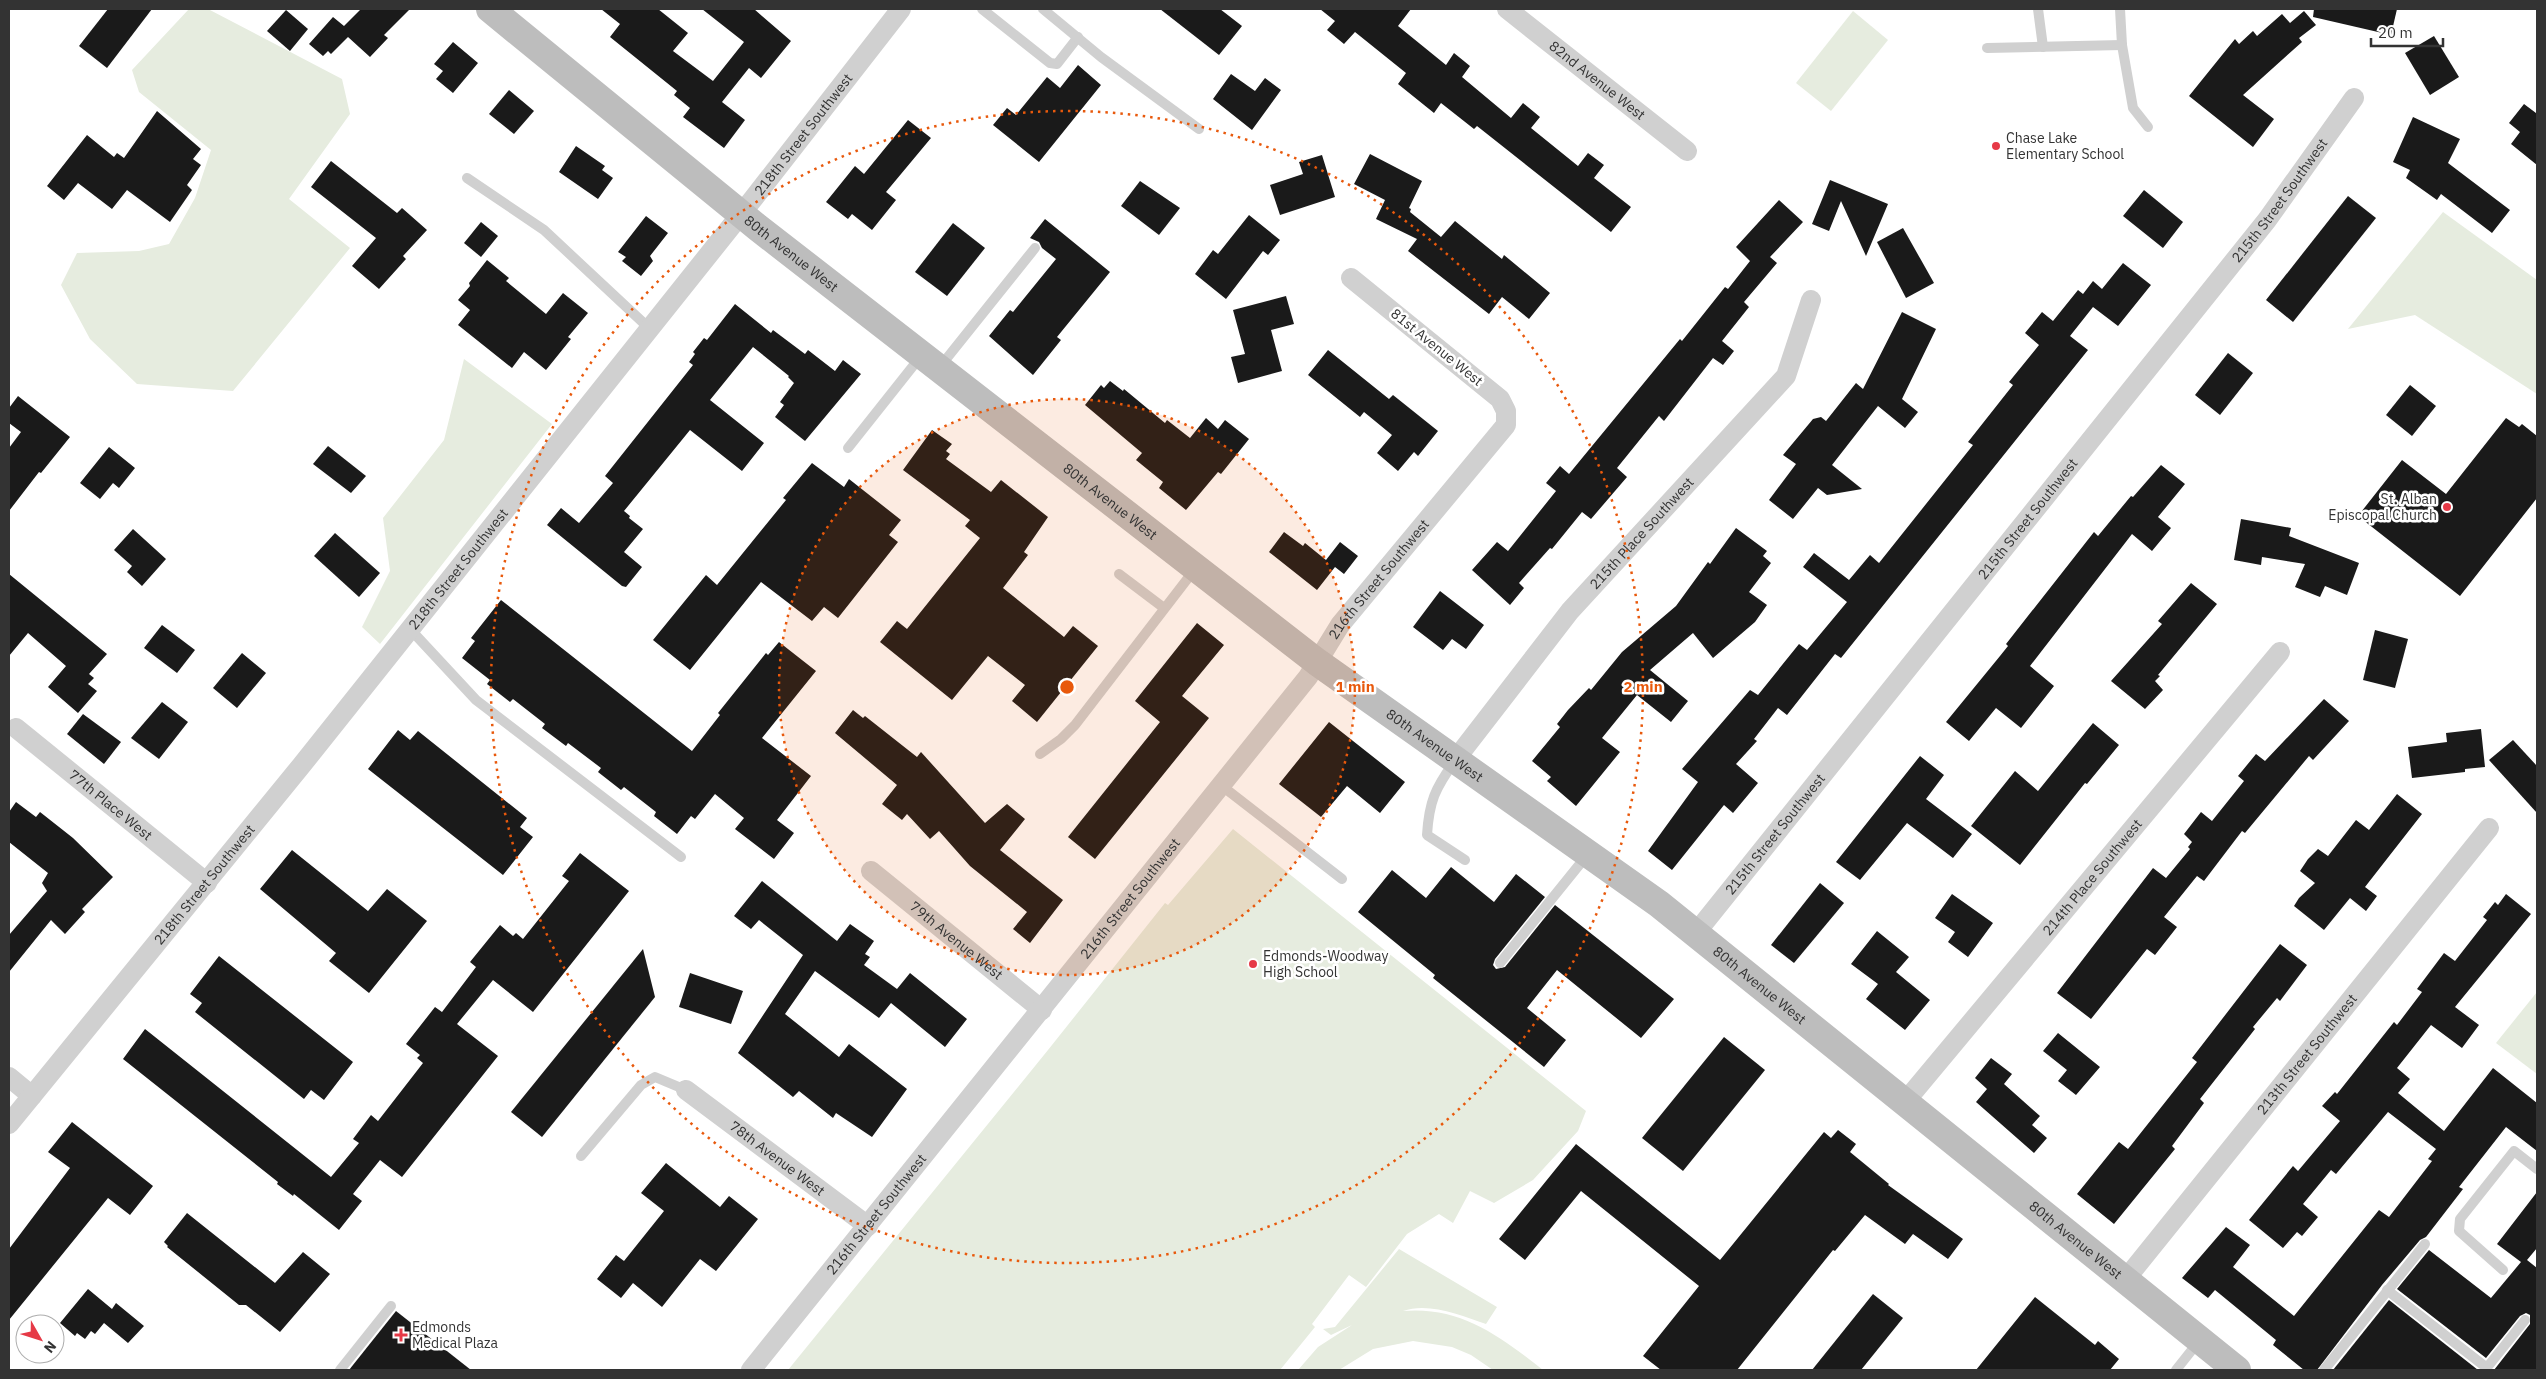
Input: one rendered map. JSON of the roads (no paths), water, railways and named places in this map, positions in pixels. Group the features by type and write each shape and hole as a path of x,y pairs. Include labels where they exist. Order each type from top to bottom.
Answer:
{"street":[{"name":"80th Avenue West","path":"490,9 741,214 1317,662 1659,904 2237,1370"},
{"name":"218th Street Southwest","path":"9,1124 207,884 650,329 901,9"},
{"name":"82nd Avenue West","path":"1507,9 1687,151"},
{"name":"215th Street Southwest","path":"1695,934 2267,220 2354,98"},
{"name":"81st Avenue West","path":"1351,278 1500,399 1506,412 1506,425"},
{"name":"215th Place Southwest","path":"1455,760 1570,611 1786,376 1811,300"},
{"name":"216th Street Southwest","path":"751,1370 1222,786 1308,677 1340,625 1506,425"},
{"name":"214th Place Southwest","path":"1904,1103 2280,652"},
{"name":"77th Place West","path":"16,728 207,884"},
{"name":"213th Street Southwest","path":"2125,1280 2490,828"},
{"name":"79th Avenue West","path":"871,871 1042,1010"},
{"path":"9,1077 32,1096"},
{"name":"78th Avenue West","path":"686,1090 868,1226"}],"lane":[{"path":"982,9 1050,63 1057,64 1078,37"},
{"path":"1043,9 1101,57 1199,129"},
{"path":"2038,9 2043,46"},
{"path":"2120,9 2122,45 2133,108 2148,128"},
{"path":"1987,48 2122,45"},
{"path":"467,178 544,230 650,329"},
{"path":"848,448 1035,248"},
{"path":"1040,754 1061,739 1075,725 1196,568"},
{"path":"1119,574 1164,608"},
{"path":"410,629 476,700 681,857"},
{"path":"1455,760 1438,785 1428,808 1427,835 1464,860"},
{"path":"1222,786 1342,879"},
{"path":"1500,963 1589,853"},
{"path":"581,1156 641,1085 655,1077 686,1090"},
{"path":"2502,1270 2459,1231 2460,1219 2514,1151 2537,1169"},
{"path":"2324,1370 2424,1244"},
{"path":"2387,1290 2486,1369 2525,1320"},
{"path":"340,1370 391,1306"},
{"path":"2176,1370 2200,1340"}],"place":[{"name":"Chase Lake Elementary School","path":"1996,146"},
{"name":"St. Alban Episcopal Church","path":"2447,507"},
{"name":"Edmonds-Woodway High School","path":"1253,964"},
{"name":"Edmonds Medical Plaza","path":"401,1335"}]}
